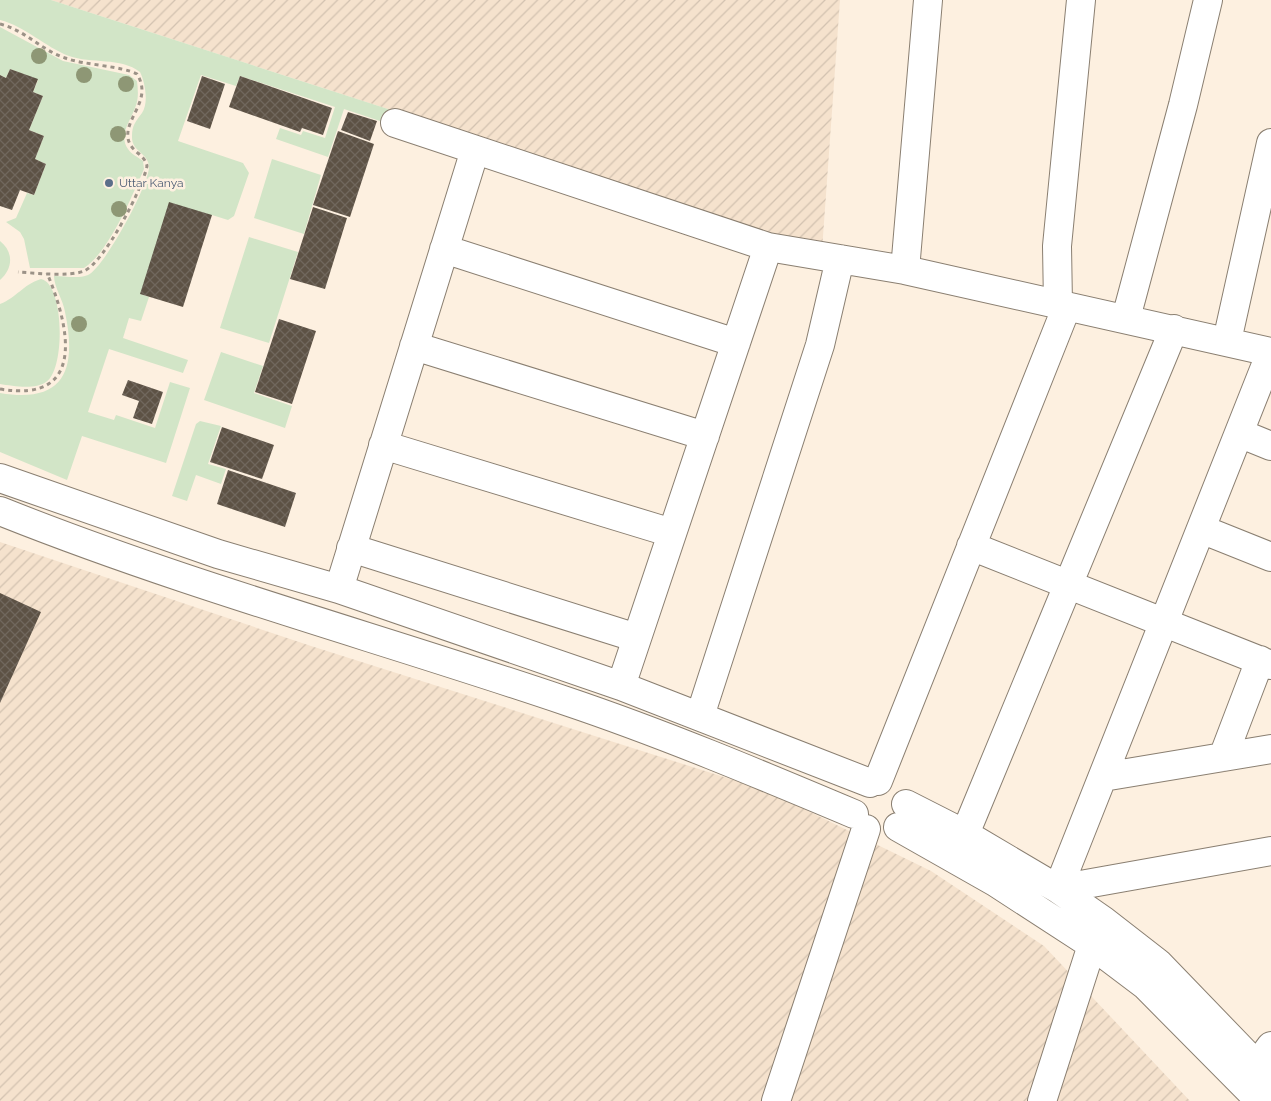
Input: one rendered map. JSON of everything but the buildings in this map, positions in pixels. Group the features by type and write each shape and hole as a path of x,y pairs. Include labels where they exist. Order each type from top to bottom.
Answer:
{"street":[{"path":"905,270 928,0"},
{"path":"776,1101 860,822 855,799 858,792 874,782 971,546 1062,305 1057,246 1081,0"},
{"path":"1126,318 1183,105 1208,0"},
{"path":"395,123 768,247 905,270 1271,352 1058,889"},
{"path":"1227,341 1271,143"},
{"path":"339,589 475,150"},
{"path":"621,686 768,247"},
{"path":"444,249 736,343"},
{"path":"700,716 820,345 840,259"},
{"path":"965,834 1174,329"},
{"path":"414,346 705,436"},
{"path":"1239,433 1271,446"},
{"path":"383,445 672,533"},
{"path":"0,478 218,554 339,589 621,686 874,782 885,781 897,787 905,797 902,815 882,833 735,764 568,702 92,548 0,511"},
{"path":"1201,529 1271,557"},
{"path":"971,546 1265,663 1223,757"},
{"path":"351,548 637,638"},
{"path":"1103,777 1271,749"},
{"path":"902,815 965,834 1058,889 1158,963 1266,1064"},
{"path":"902,815 995,882 1092,944 1145,985 1260,1101"},
{"path":"1058,889 1271,850"},
{"path":"1042,1101 1092,944"}],"path":[{"path":"0,24 20,32 63,58 133,72 140,79 141,86 139,106 130,126 128,137 132,149 143,157 147,166 133,204 92,267 80,272 18,272"},
{"path":"0,388 42,389 51,382 63,364 65,355 62,315 47,273"}],"shaded area":[{"path":"51,0 840,0 822,250 391,110"},
{"path":"0,542 311,646 765,790 931,871 1044,946 1190,1101 0,1101"}],"green space":[{"path":"0,0 51,0 391,110 386,123 344,109 328,157 276,139 280,128 301,135 303,131 325,138 335,107 240,76 236,86 201,75 178,141 243,163 249,173 234,216 228,220 212,215 141,294 149,297 141,321 129,318 123,338 188,360 183,373 109,349 88,412 114,420 116,415 155,428 170,382 190,388 166,463 82,436 67,480 0,452 0,393 22,395 39,393 52,387 61,378 67,366 69,350 68,332 64,307 55,285 54,276 84,276 95,269 125,225 142,190 149,167 146,158 134,146 132,141 132,132 136,121 144,109 146,98 140,72 124,64 87,60 60,52 18,27 0,20"},
{"path":"0,27 63,61 129,75 137,81 137,101 124,138 129,151 143,161 144,169 111,237 102,250 84,268 30,268 24,239 20,232 6,222 16,218 27,193 34,195 46,164 35,159 44,136 29,130 43,96 33,92 38,80 10,69 6,78 0,75"},
{"path":"272,159 321,175 304,234 254,218"},
{"path":"249,237 298,252 269,343 220,328"},
{"path":"0,241 8,250 10,260 7,271 0,280"},
{"path":"41,279 49,284 54,295 60,327 57,361 52,374 46,382 36,386 24,387 0,384 0,304 29,284"},
{"path":"221,352 263,366 254,393 292,406 285,428 204,400"},
{"path":"200,421 221,426 208,464 226,469 221,484 196,475 187,501 172,496 196,424"}],"place":[{"name":"Uttar Kanya","path":"109,183"}]}
